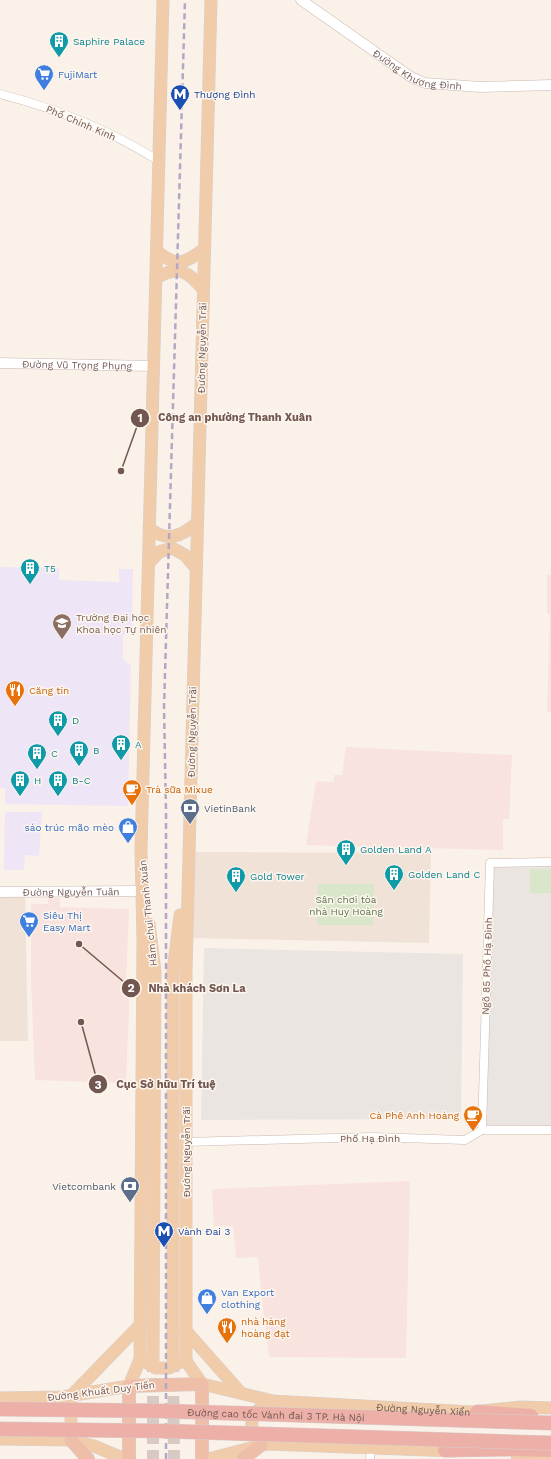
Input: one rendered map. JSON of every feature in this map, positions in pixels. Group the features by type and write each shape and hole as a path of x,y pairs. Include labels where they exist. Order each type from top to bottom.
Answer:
{"highway":[{"name":"Đường Khuất Duy Tiến","path":"129,1386 202,1384"},
{"path":"202,1384 202,1459"},
{"path":"129,1386 130,1459"},
{"name":"Đường cao tốc Vành đai 3 TP. Hà Nội","path":"0,1409 179,1411 551,1423"},
{"path":"477,1412 551,1416"},
{"name":"Đường cao tốc Vành đai 3 TP. Hà Nội","path":"0,1429 171,1432 551,1445"},
{"path":"70,1440 88,1459"},
{"path":"243,1459 264,1444"},
{"path":"445,1450 551,1450"}],"main road":[{"path":"129,1386 140,1359 141,851 163,0"},
{"name":"Đường Nguyễn Trãi","path":"186,1361 186,971 188,852 211,0"},
{"path":"157,251 171,262 186,261 204,249"},
{"path":"156,278 170,270 178,270 193,277 203,289"},
{"path":"150,528 161,536 175,536 185,534 197,523"},
{"path":"148,563 159,552 172,548 185,555 196,568"},
{"name":"Hầm chui Thanh Xuân","path":"141,851 154,971 153,1360"},
{"name":"Hầm chui Thanh Xuân","path":"173,1360 173,971 188,852"},
{"path":"70,1440 71,1396 140,1324"},
{"path":"186,1331 241,1393"},
{"path":"140,1359 156,1368 169,1368 186,1361 202,1384"},
{"name":"Đường Nguyễn Xiển","path":"202,1384 273,1401 477,1412 521,1407 551,1408"},
{"name":"Đường Khuất Duy Tiến","path":"0,1398 71,1396 129,1386"},
{"path":"264,1444 253,1432 251,1420 257,1409 273,1401"},
{"path":"309,1446 315,1438 551,1445"},
{"path":"0,1439 70,1440 94,1446 125,1459"},
{"path":"208,1459 264,1444 309,1446 371,1453 445,1450 551,1458"}],"street":[{"name":"Đường Khương Đình","path":"301,0 411,76 425,83 481,87 551,84"},
{"name":"Phố Chính Kinh","path":"0,94 56,112 121,139 159,161"},
{"name":"Đường Vũ Trọng Phụng","path":"0,363 154,366"},
{"name":"Ngõ 85 Phố Hạ Đình","path":"482,1130 490,863 551,862"},
{"name":"Đường Nguyễn Tuân","path":"0,892 141,891"},
{"name":"Phố Hạ Đình","path":"186,1142 371,1138 465,1140 482,1130"},
{"path":"482,1130 551,1130"}],"shaded area":[{"path":"0,567 59,568 59,580 119,582 119,569 133,569 132,633 123,635 123,659 131,665 128,806 5,804 5,788 0,788"},
{"path":"547,575 551,575 551,712 547,712 550,614 547,613"},
{"path":"346,747 512,755 509,819 503,819 503,850 306,845 316,781 334,782 334,775 342,775"},
{"path":"5,812 42,812 39,856 25,855 24,870 4,870"},
{"path":"188,852 431,853 429,943 188,938"},
{"path":"491,865 551,865 551,1126 485,1125"},
{"path":"0,892 25,892 28,1041 0,1041"},
{"path":"48,898 60,898 60,907 129,909 126,982 130,983 126,1083 35,1080 31,980 31,904 48,904"},
{"path":"204,948 463,954 461,1119 201,1120"},
{"path":"410,1181 406,1358 269,1357 258,1257 236,1258 233,1226 214,1226 212,1189"}],"green space":[{"path":"530,869 551,869 551,893 530,893"},
{"name":"Sân chơi tòa nhà Huy Hoàng","path":"318,884 374,884 373,925 317,925"}],"tunnel":[{"path":"153,1360 153,1459"},
{"path":"173,1360 174,1459"}],"railway":[{"path":"166,1459 166,810 164,708 185,0"}],"place":[{"name":"Saphire Palace","path":"59,58"},
{"name":"FujiMart","path":"44,91"},
{"name":"Thượng Đình","path":"180,111"},
{"name":"Công an phường Thanh Xuân","path":"121,471"},
{"name":"T5","path":"30,585"},
{"name":"Trường Đại học Khoa học Tự nhiên","path":"62,640"},
{"name":"Căng tin","path":"15,707"},
{"name":"D","path":"58,737"},
{"name":"A","path":"121,761"},
{"name":"B","path":"79,767"},
{"name":"C","path":"37,770"},
{"name":"H","path":"20,797"},
{"name":"B-C","path":"58,797"},
{"name":"Trà sữa Mixue","path":"132,806"},
{"name":"VietinBank","path":"190,825"},
{"name":"sáo trúc mão mèo","path":"128,844"},
{"name":"Golden Land A","path":"346,866"},
{"name":"Golden Land C","path":"394,891"},
{"name":"Gold Tower","path":"236,893"},
{"name":"Siêu Thị Easy Mart","path":"29,938"},
{"name":"Nhà khách Sơn La","path":"79,944"},
{"name":"Cục Sở hữu Trí tuệ","path":"81,1022"},
{"name":"Cà Phê Anh Hoàng","path":"473,1132"},
{"name":"Vietcombank","path":"130,1203"},
{"name":"Vành Đai 3","path":"164,1248"},
{"name":"Van Export clothing","path":"207,1315"},
{"name":"nhà hàng hoàng đạt","path":"227,1344"}]}
